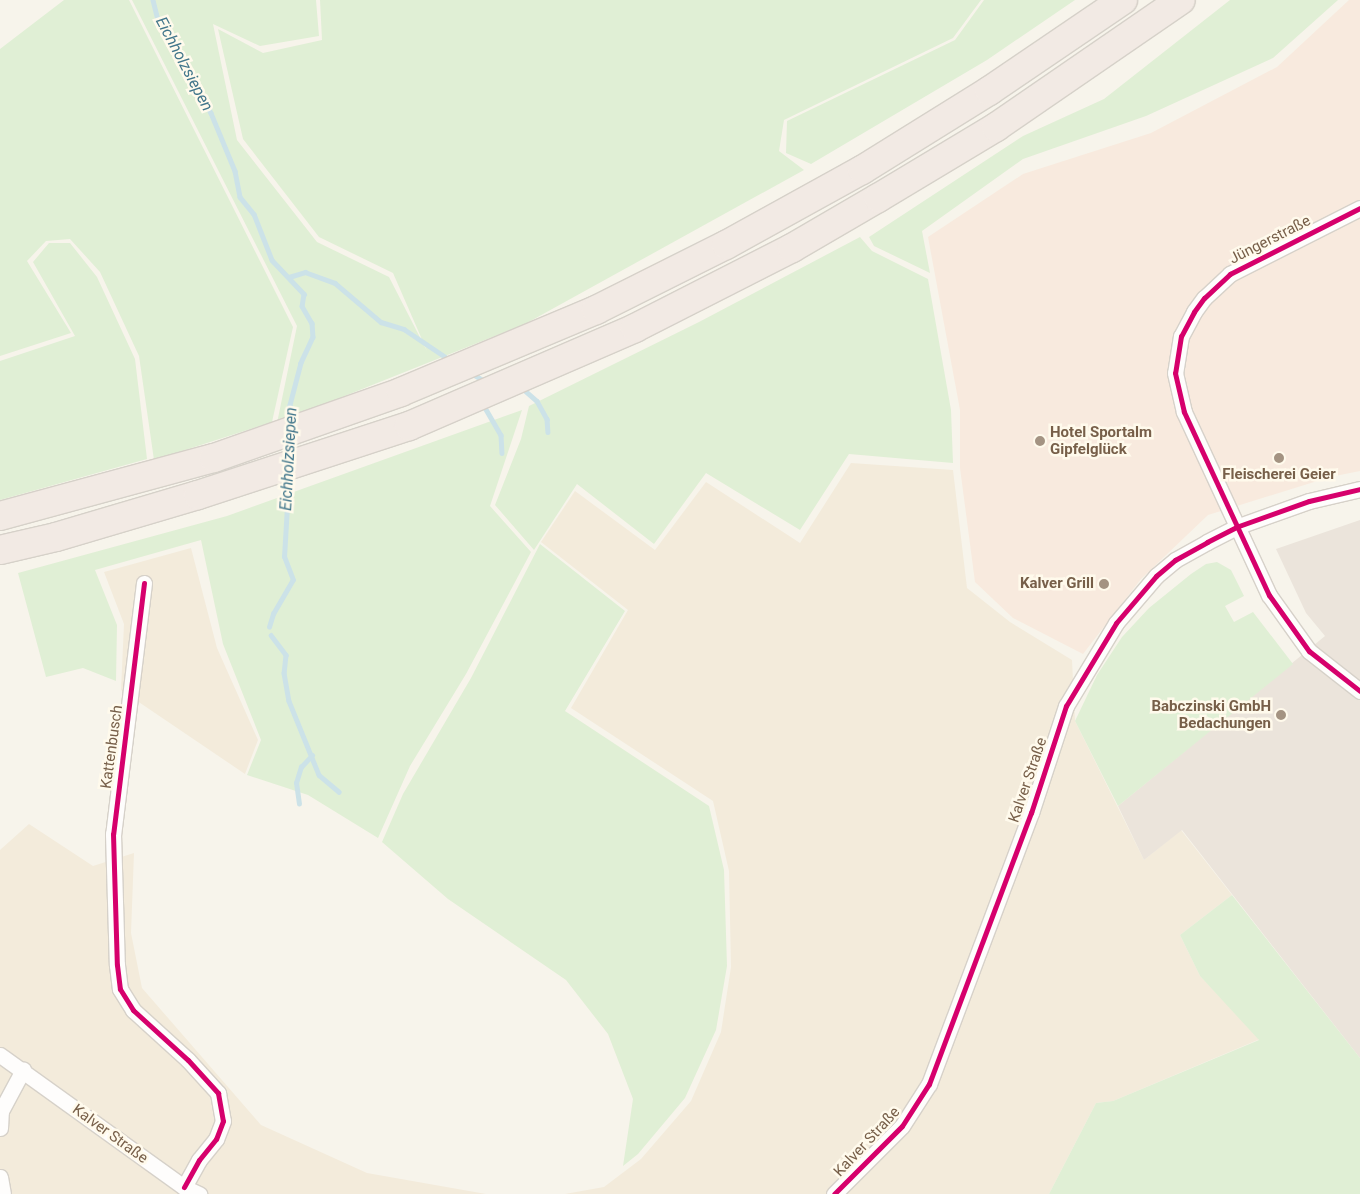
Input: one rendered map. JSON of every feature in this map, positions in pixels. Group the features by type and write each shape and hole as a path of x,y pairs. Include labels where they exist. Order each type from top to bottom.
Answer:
{"highway":[{"path":"0,516 214,458 401,392 596,310 726,245 862,170 989,91 1124,0"},
{"path":"0,550 56,537 198,495 409,426 635,328 792,248 878,198 996,127 1181,0"}],"street":[{"name":"Jüngerstraße","path":"1360,208 1230,274 1204,298 1181,336 1175,373 1184,412 1269,595 1290,626 1320,661 1360,691"},
{"name":"Kalver Straße","path":"834,1194 902,1126 929,1084 1031,813 1066,706 1099,647 1156,576 1175,560 1236,527 1309,501 1360,489"},
{"name":"Kattenbusch","path":"144,583 113,834 120,989 133,1010 188,1060 218,1093 223,1121 216,1139 199,1160 184,1187"},
{"name":"Kalver Straße","path":"0,1055 184,1187 199,1194"},
{"path":"0,1128 1,1111 23,1070"},
{"path":"0,1177 3,1194"}],"shaded area":[{"path":"1349,0 1360,0 1360,471 1330,477 1208,515 1141,579 1083,654 1013,618 975,582 960,468 960,410 928,237 1023,174 1151,133 1277,67"},
{"path":"851,463 953,470 967,588 1010,622 1072,660 1075,721 1144,860 1181,830 1232,895 1180,935 1200,976 1260,1039 1113,1101 1096,1103 1049,1194 565,1194 604,1187 641,1159 691,1101 721,1032 731,967 729,871 713,801 571,708 628,610 541,542 575,491 655,550 706,482 800,543"},
{"path":"1360,520 1360,1058 1182,830 1144,860 1118,806 1325,636 1306,613 1276,549"},
{"path":"191,548 217,648 258,740 245,774 121,690 124,624 104,572"},
{"path":"29,824 93,866 134,853 131,933 142,988 261,1125 367,1173 486,1194 0,1194 0,850"}],"green space":[{"path":"64,0 129,0 293,327 272,422 154,460 139,356 100,272 70,239 46,241 27,261 71,333 0,356 0,49"},
{"path":"132,0 316,0 319,36 260,46 213,24 237,140 317,242 389,277 427,351 393,273 319,237 243,139 218,29 263,53 322,40 320,0 981,0 953,38 784,120 779,151 804,170 525,324 277,423 297,326"},
{"path":"984,0 1075,0 987,60 811,164 786,153 787,121 955,40"},
{"path":"1230,0 1338,0 1273,58 1146,116 1023,159 922,231 930,273 874,246 869,237 1023,136 1104,99"},
{"path":"860,237 872,251 928,279 951,410 953,463 849,454 800,530 706,473 654,544 577,484 534,550 495,505 521,439 529,406 699,322"},
{"path":"49,243 70,243 97,277 135,359 147,459 0,500 0,361 75,336 33,262"},
{"path":"522,410 490,506 531,552 466,674 410,766 378,838 308,795 247,775 261,740 223,644 201,540 95,570 117,625 116,681 83,668 46,677 18,573 227,516"},
{"path":"540,544 625,611 565,711 709,806 724,870 727,966 716,1030 685,1098 638,1154 623,1166 633,1099 608,1034 566,980 448,899 382,842 403,794 471,678"},
{"path":"1217,562 1231,570 1244,596 1225,606 1234,622 1253,612 1293,664 1118,806 1075,721 1097,675 1122,637 1149,608 1191,574 1206,564"},
{"path":"1232,895 1360,1058 1360,1194 1049,1194 1096,1103 1113,1101 1259,1040 1200,976 1180,935"}],"waterway":[{"name":"Eichholzsiepen","path":"153,0 158,20 211,113 235,171 240,197 254,214 272,260 304,294 302,306 312,323 313,337 301,363 290,405 290,421"},
{"path":"289,277 305,272 335,283 381,322 404,329 450,360"},
{"path":"471,373 486,382"},
{"path":"522,388 537,401 547,419 548,432"},
{"path":"483,404 501,435 502,453"},
{"name":"Eichholzsiepen","path":"269,627 273,614 293,580 284,557 289,474"},
{"name":"Eichholzsiepen","path":"271,635 286,655 284,673 289,701 319,775 339,792"},
{"path":"299,804 296,783 301,767 312,755"}],"cycle path":[{"path":"1360,208 1230,274 1204,298 1194,312 1181,336 1175,373 1184,412 1269,595 1309,651 1360,691"},
{"path":"834,1194 902,1126 929,1084 1031,813 1066,706 1116,623 1156,576 1175,560 1207,542 1236,527 1309,501 1360,489"},
{"path":"144,583 113,834 117,965 120,989 133,1010 188,1060 218,1093 223,1121 216,1139 199,1160 184,1187"}],"place":[{"name":"Hotel Sportalm Gipfelglück","path":"1040,441"},
{"name":"Fleischerei Geier","path":"1279,458"},
{"name":"Kalver Grill","path":"1104,584"},
{"name":"Babczinski GmbH Bedachungen","path":"1281,715"}]}
